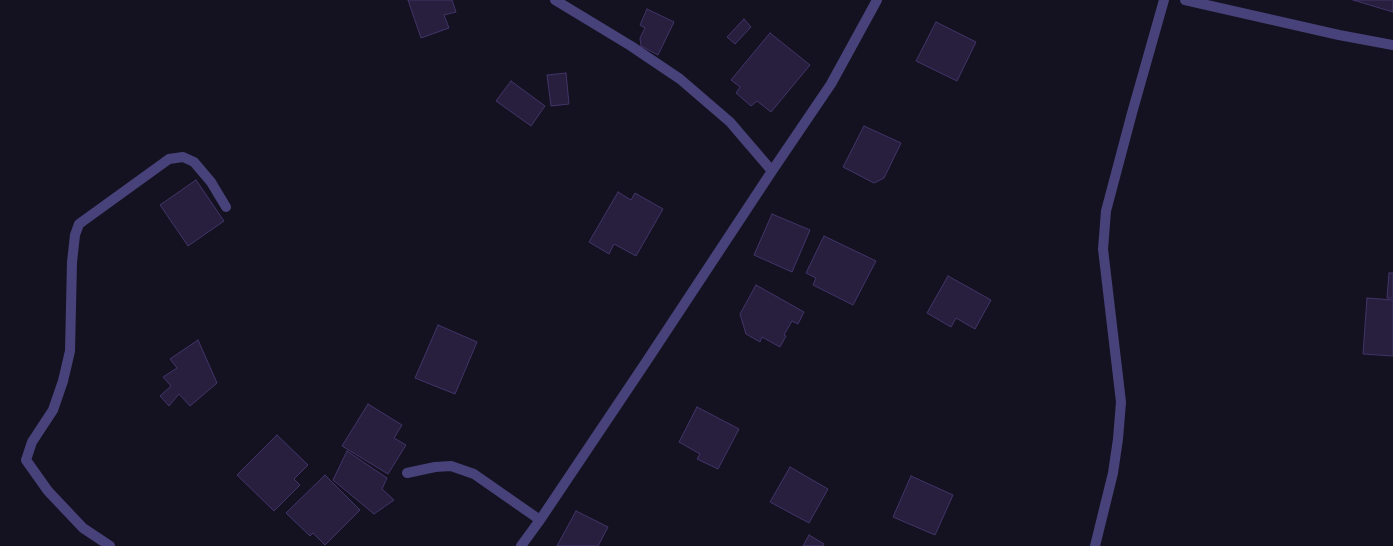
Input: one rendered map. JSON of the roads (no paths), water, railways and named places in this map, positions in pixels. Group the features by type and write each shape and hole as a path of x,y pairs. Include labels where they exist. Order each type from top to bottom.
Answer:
{"street":[{"path":"554,0 631,46 680,79 730,122 772,171"},
{"path":"521,546 540,520 831,84 877,0"},
{"path":"1095,546 1114,473 1121,402 1102,249 1106,212 1164,0"},
{"path":"1185,0 1339,35 1393,45"},
{"path":"110,546 83,528 48,491 26,460 32,442 53,410 63,381 70,351 72,262 75,235 80,224 168,159 183,157 194,162 211,182 226,207"},
{"path":"407,473 435,467 451,466 474,474 540,520"}]}
